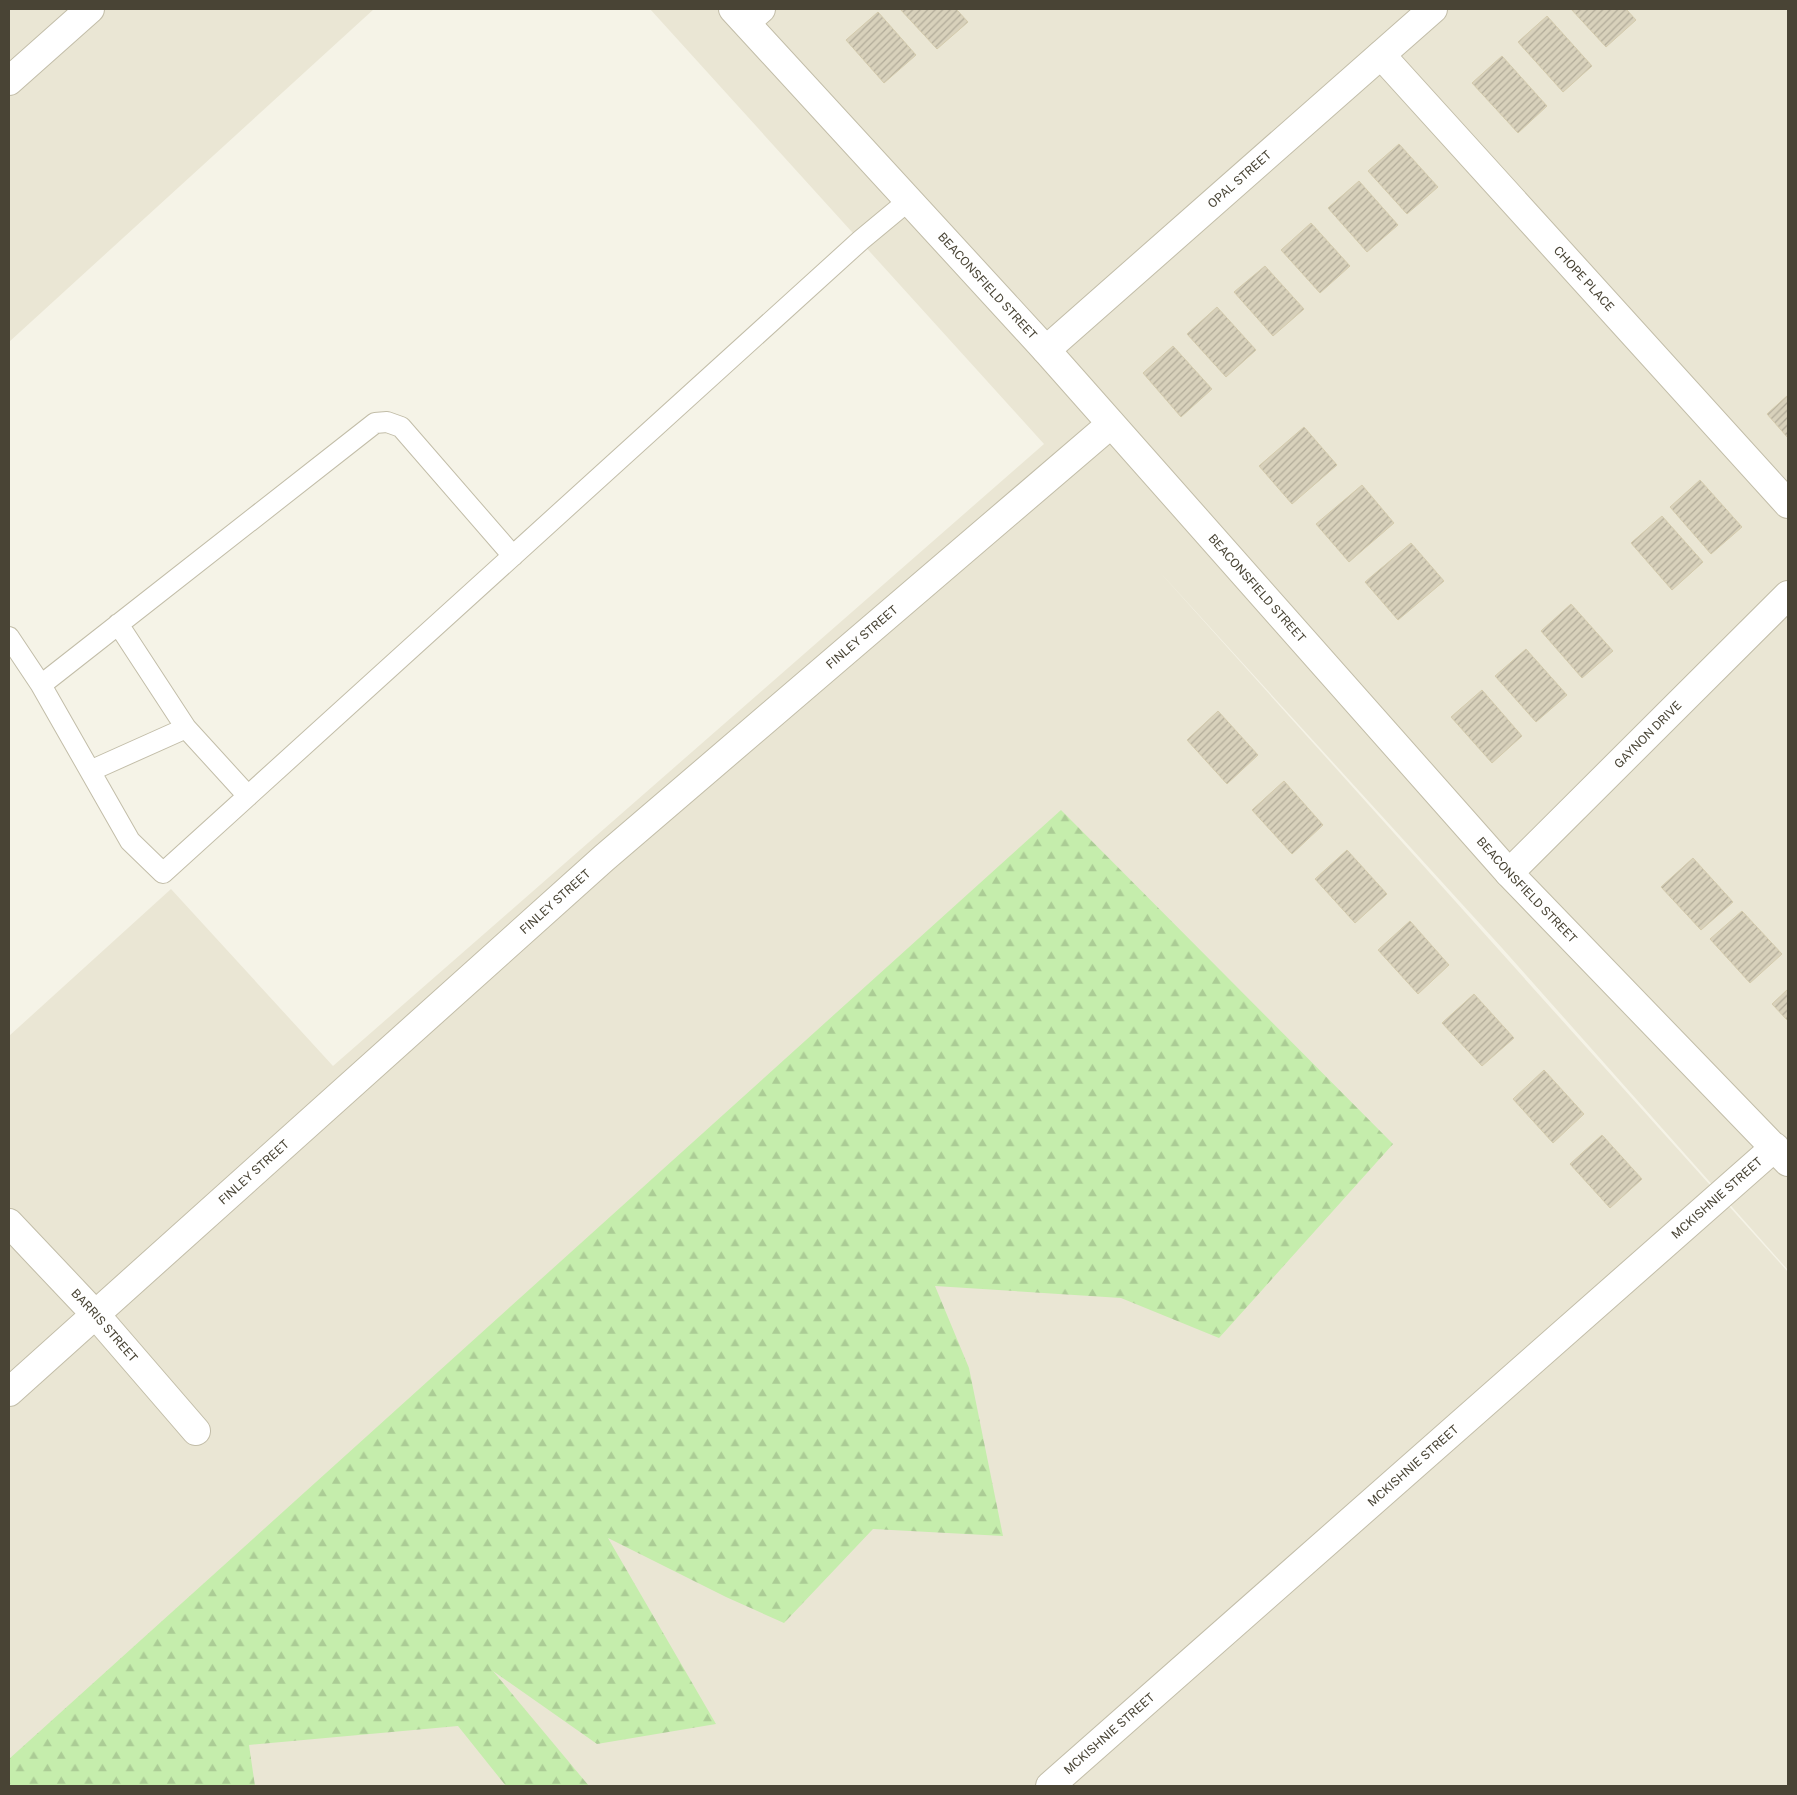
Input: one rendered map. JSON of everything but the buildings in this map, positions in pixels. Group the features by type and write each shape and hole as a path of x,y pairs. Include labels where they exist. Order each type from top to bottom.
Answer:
{"street":[{"path":"9,81 90,9"},
{"name":"OPAL STREET","path":"1046,350 1433,9"},
{"name":"BEACONSFIELD STREET","path":"746,13 908,201 1046,350 1509,873 1782,1154"},
{"name":"CHOPE PLACE","path":"1381,55 1788,504"},
{"name":"FINLEY STREET","path":"9,1392 604,858 1111,424"},
{"name":"GAYNON DRIVE","path":"1509,873 1788,595"},
{"name":"MCKISHNIE STREET","path":"1050,1786 1782,1154"},
{"name":"BARRIS STREET","path":"9,1223 95,1314 196,1431"}],"lane":[{"path":"9,637 41,684 130,841 163,873 861,240 908,201"},
{"path":"41,684 375,423 387,422 401,428 513,556"},
{"path":"118,624 186,728 248,796"},
{"path":"90,771 186,728"}],"shaded area":[{"path":"9,9 374,9 9,342"},
{"path":"650,9 1788,9 1788,1270 1502,948 1157,569 1788,1272 1788,1786 9,1786 9,1036 171,889 333,1066 1044,444"}],"green space":[{"path":"1061,810 1393,1144 1219,1338 1121,1298 935,1286 969,1368 1003,1536 873,1529 784,1623 726,1597 608,1538 716,1724 597,1744 493,1671 589,1786 506,1786 458,1726 249,1745 255,1786 9,1786 9,1759"}]}
